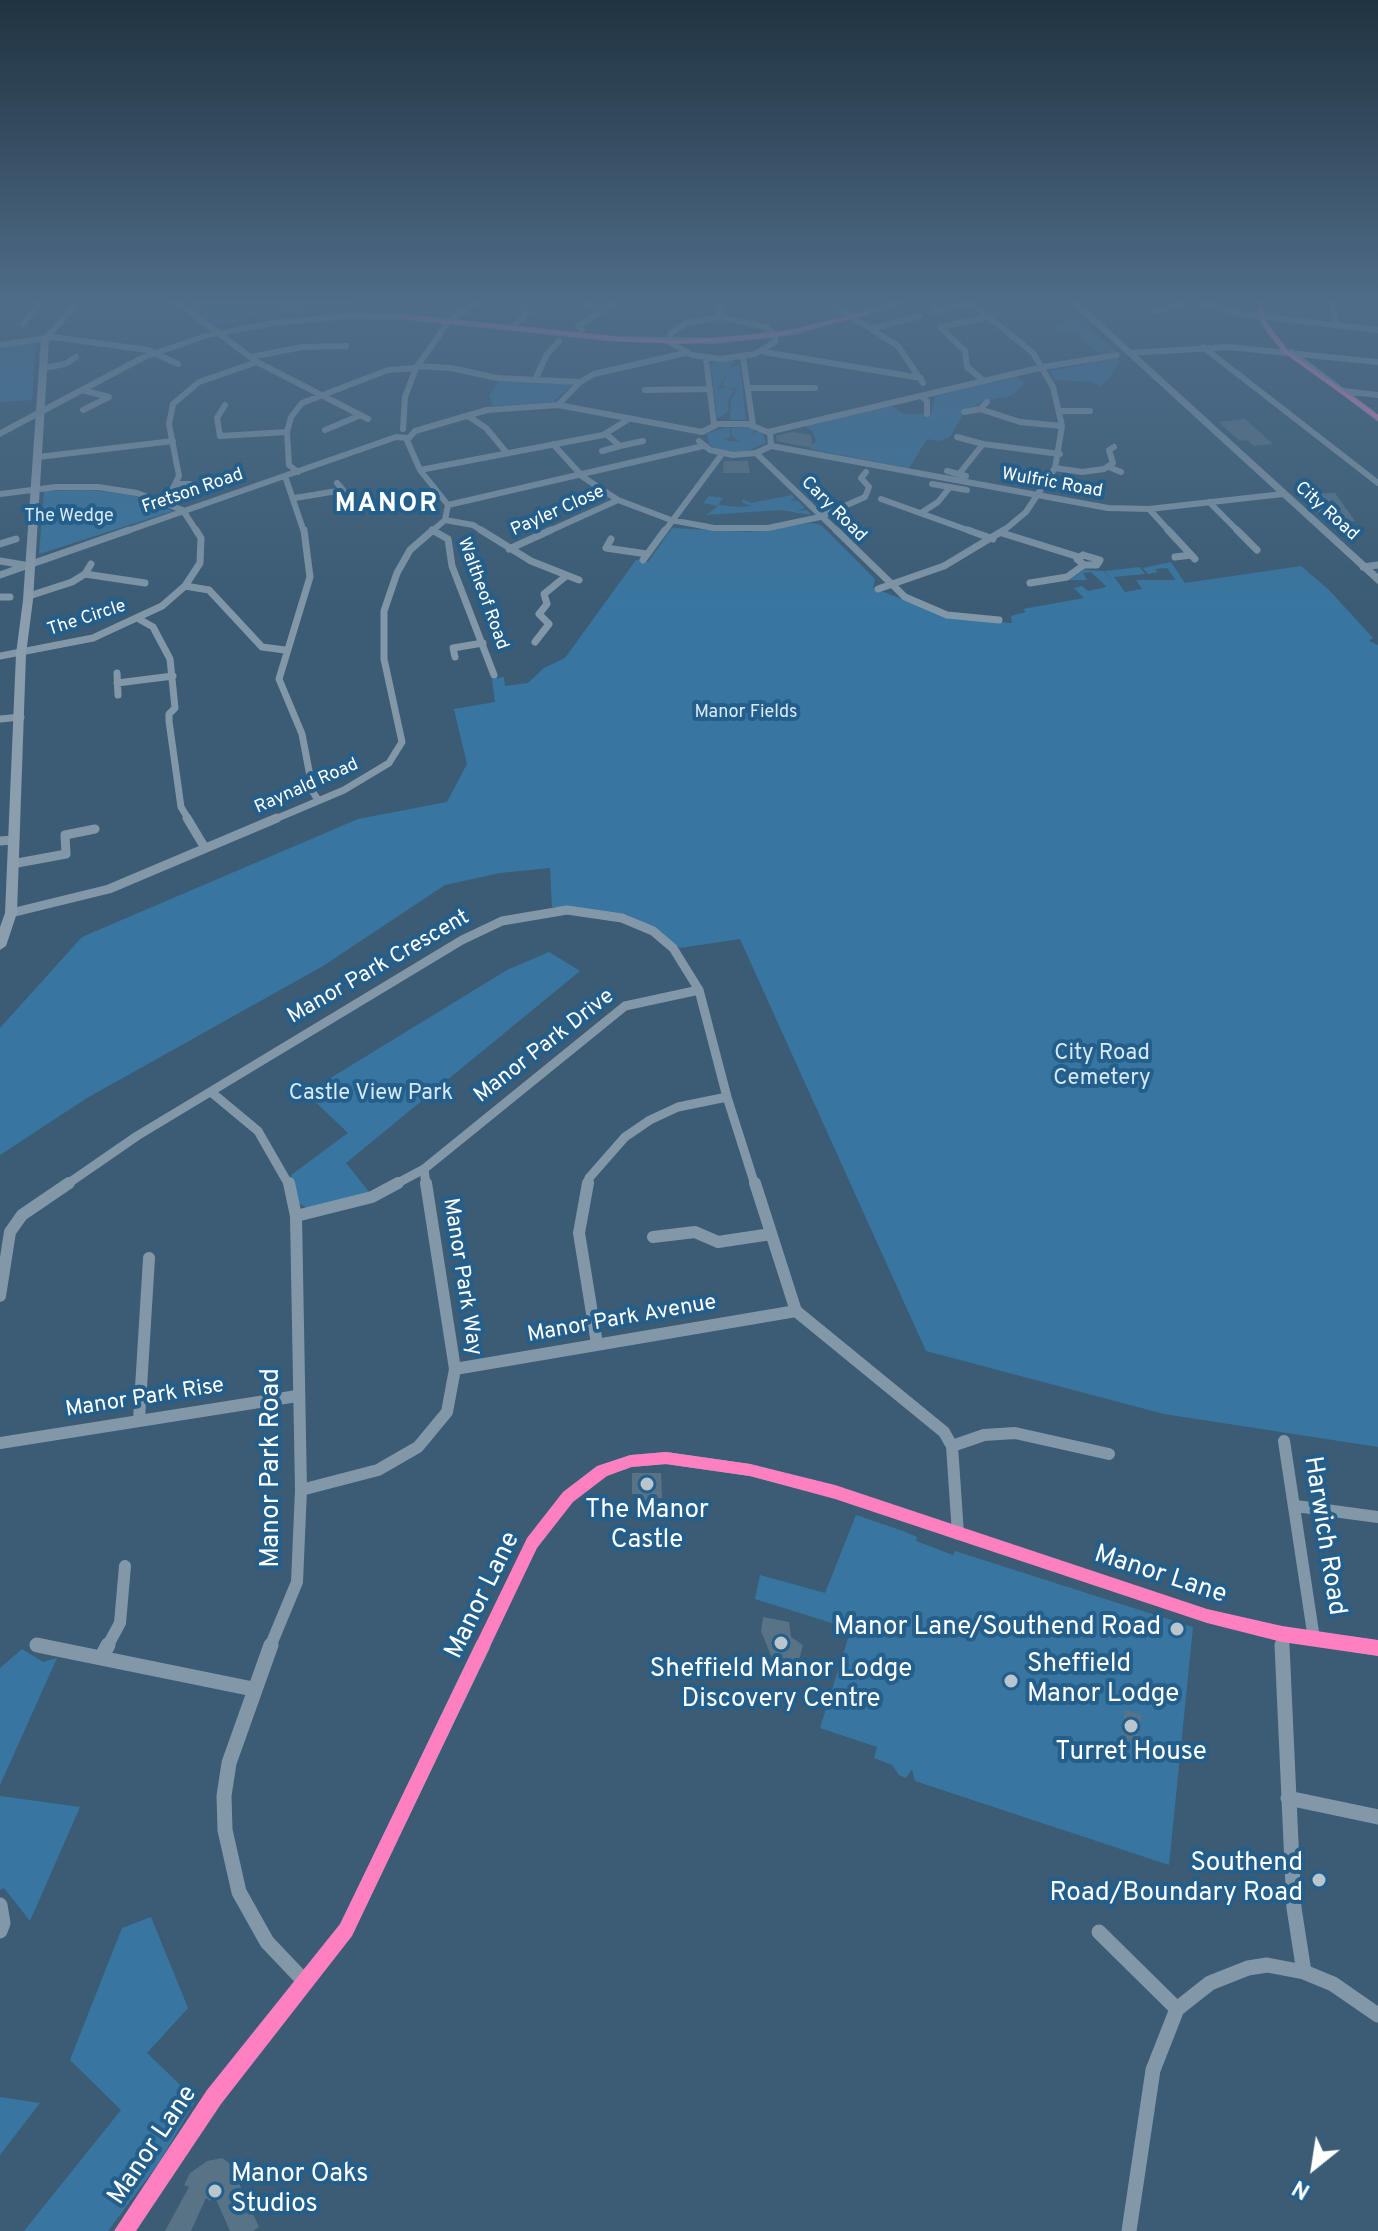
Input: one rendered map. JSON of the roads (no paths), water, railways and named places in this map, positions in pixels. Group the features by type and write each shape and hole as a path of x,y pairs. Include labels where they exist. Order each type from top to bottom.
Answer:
{"highway":[{"path":"0,434 42,407"},
{"path":"0,425 43,407"}],"main road":[{"name":"City Road","path":"1188,407 1378,580"}],"street":[{"path":"83,410 89,407"},
{"path":"172,407 169,412 175,487 191,484"},
{"path":"224,407 217,418 220,436 287,432"},
{"path":"298,407 287,432 289,465 298,472"},
{"path":"325,430 364,417 344,407"},
{"path":"403,429 404,407"},
{"path":"415,431 414,436 406,438 396,437 393,433 403,429 415,431 507,407"},
{"path":"569,407 702,432"},
{"path":"712,407 714,425"},
{"path":"751,407 753,425"},
{"path":"768,432 874,407"},
{"path":"927,407 927,414"},
{"path":"878,589 944,566 993,539 1039,497 1060,454 1059,407"},
{"path":"1280,407 1378,483"},
{"path":"0,946 11,913 12,864 6,841 21,717 21,654 29,596 39,409"},
{"path":"964,412 980,409 1020,422 1062,426"},
{"path":"1061,411 1090,411"},
{"path":"468,416 486,428 507,453"},
{"path":"420,470 606,434 629,419"},
{"path":"448,505 703,446 722,454 756,453 771,446 772,438 768,432 753,425 714,425 702,432 699,438 703,446"},
{"path":"606,434 620,446"},
{"path":"954,436 983,444 1060,454"},
{"name":"Fretson Road","path":"0,575 396,437"},
{"path":"406,438 420,470 448,505 445,520 473,525 509,549 579,580"},
{"path":"38,457 173,441"},
{"path":"602,451 643,441"},
{"path":"553,444 581,475 618,500 671,520 751,529 820,517 865,497 869,487 861,478 866,472"},
{"path":"959,474 983,444"},
{"name":"Wulfric Road","path":"771,446 1099,507 1149,509 1283,494"},
{"path":"1109,467 1114,459 1109,450 1114,447"},
{"name":"Cary Road","path":"756,453 890,586 932,610 999,620"},
{"path":"611,539 606,548 645,557 722,454"},
{"path":"1055,468 1082,472 1109,467 1121,472"},
{"path":"947,471 972,477"},
{"path":"285,476 295,498 310,558 310,577 285,650 280,687 302,734 313,792 318,800"},
{"path":"295,498 343,490 337,483"},
{"path":"932,484 967,490"},
{"path":"921,513 938,502 950,487"},
{"path":"0,494 34,489 120,490 184,511"},
{"path":"886,498 993,539"},
{"name":"Payler Close","path":"509,549 618,500"},
{"path":"1209,502 1257,550"},
{"path":"1149,509 1193,557 1175,557"},
{"name":"The Circle","path":"0,656 93,638 139,619 185,586 200,563 202,545 197,528 184,511"},
{"name":"Raynald Road","path":"11,913 109,889 318,800 379,771 389,763 402,742 384,659 384,611 397,573 410,550 445,520"},
{"name":"Waltheof Road","path":"432,530 448,539 452,566 494,675"},
{"path":"1002,533 1079,557 1090,555 1100,560 1097,565 1084,565 1078,561 1079,557"},
{"path":"0,544 16,539"},
{"path":"0,561 30,566"},
{"path":"29,596 64,586 85,574 91,564"},
{"path":"1030,583 1067,577 1084,565"},
{"path":"1363,567 1378,565"},
{"path":"85,574 145,583"},
{"path":"535,642 549,624 539,614 547,604 544,594 566,576"},
{"path":"185,586 209,590 262,647 285,650"},
{"path":"0,597 10,597"},
{"path":"139,619 153,627 170,659 175,708 169,714 169,721 181,807 205,848"},
{"path":"455,657 451,644 483,643"},
{"path":"117,673 118,695"},
{"path":"117,683 173,676"},
{"path":"0,719 21,717"},
{"path":"12,864 66,854 65,835 95,829"},
{"name":"Manor Park Crescent","path":"0,1296 10,1232 22,1215 137,1136 462,940 502,921 534,913 594,911 653,931 679,954 699,990 727,1097 796,1311"},
{"name":"Manor Park Drive","path":"296,1216 361,1201 424,1169 625,1006 699,990"},
{"name":"Manor Park Road","path":"211,1092 258,1131 287,1176 296,1216 301,1490 297,1582 253,1689 229,1763 224,1796 231,1862 252,1919 280,1958 305,1982"},
{"path":"597,1344 579,1233 589,1178 625,1137 650,1120 678,1107 727,1097"},
{"name":"Manor Park Way","path":"301,1490 378,1470 418,1447 447,1412 455,1369 424,1169"},
{"path":"653,1237 695,1232 718,1242 771,1234"},
{"path":"139,1420 149,1258"},
{"path":"796,1311 944,1432 952,1446 958,1534"},
{"name":"Manor Park Avenue","path":"455,1369 796,1311"},
{"name":"Manor Park Rise","path":"0,1443 297,1396"},
{"path":"952,1446 984,1435 1015,1433 1109,1454"},
{"name":"Harwich Road","path":"1284,1441 1314,1639"},
{"name":"Manor Lane","path":"124,2231 214,2097 346,1930 532,1543 558,1508 591,1478 631,1461 666,1458 699,1460 822,1489 1207,1616 1282,1634 1378,1648"},
{"path":"1296,1506 1378,1517"},
{"path":"101,1658 120,1623 125,1566"},
{"path":"1282,1634 1294,1908 1304,1972"},
{"path":"37,1645 253,1689"},
{"path":"1288,1798 1378,1817"},
{"path":"0,1905 3,1923 0,1931"},
{"path":"1099,1932 1177,2009"},
{"path":"1129,2231 1153,2070 1177,2009 1210,1983 1248,1968 1276,1966 1304,1972 1333,1984 1378,2015"}],"tram line":[{"path":"1186,407 1378,583"}],"place":[{"name":"The Manor Castle","path":"647,1484"},
{"name":"Manor Lane/Southend Road","path":"1177,1629"},
{"name":"Sheffield Manor Lodge Discovery Centre","path":"781,1643"},
{"name":"Sheffield Manor Lodge","path":"1011,1681"},
{"name":"Turret House","path":"1131,1726"},
{"name":"Southend Road/Boundary Road","path":"1319,1880"},
{"name":"Manor Oaks Studios","path":"215,2191"}],"district":[{"name":"MANOR","path":"387,506"}],"park label":[{"name":"The Wedge","path":"69,517"},
{"name":"Manor Fields","path":"746,713"},
{"name":"City Road Cemetery","path":"1102,1068"},
{"name":"Castle View Park","path":"371,1095"}]}
